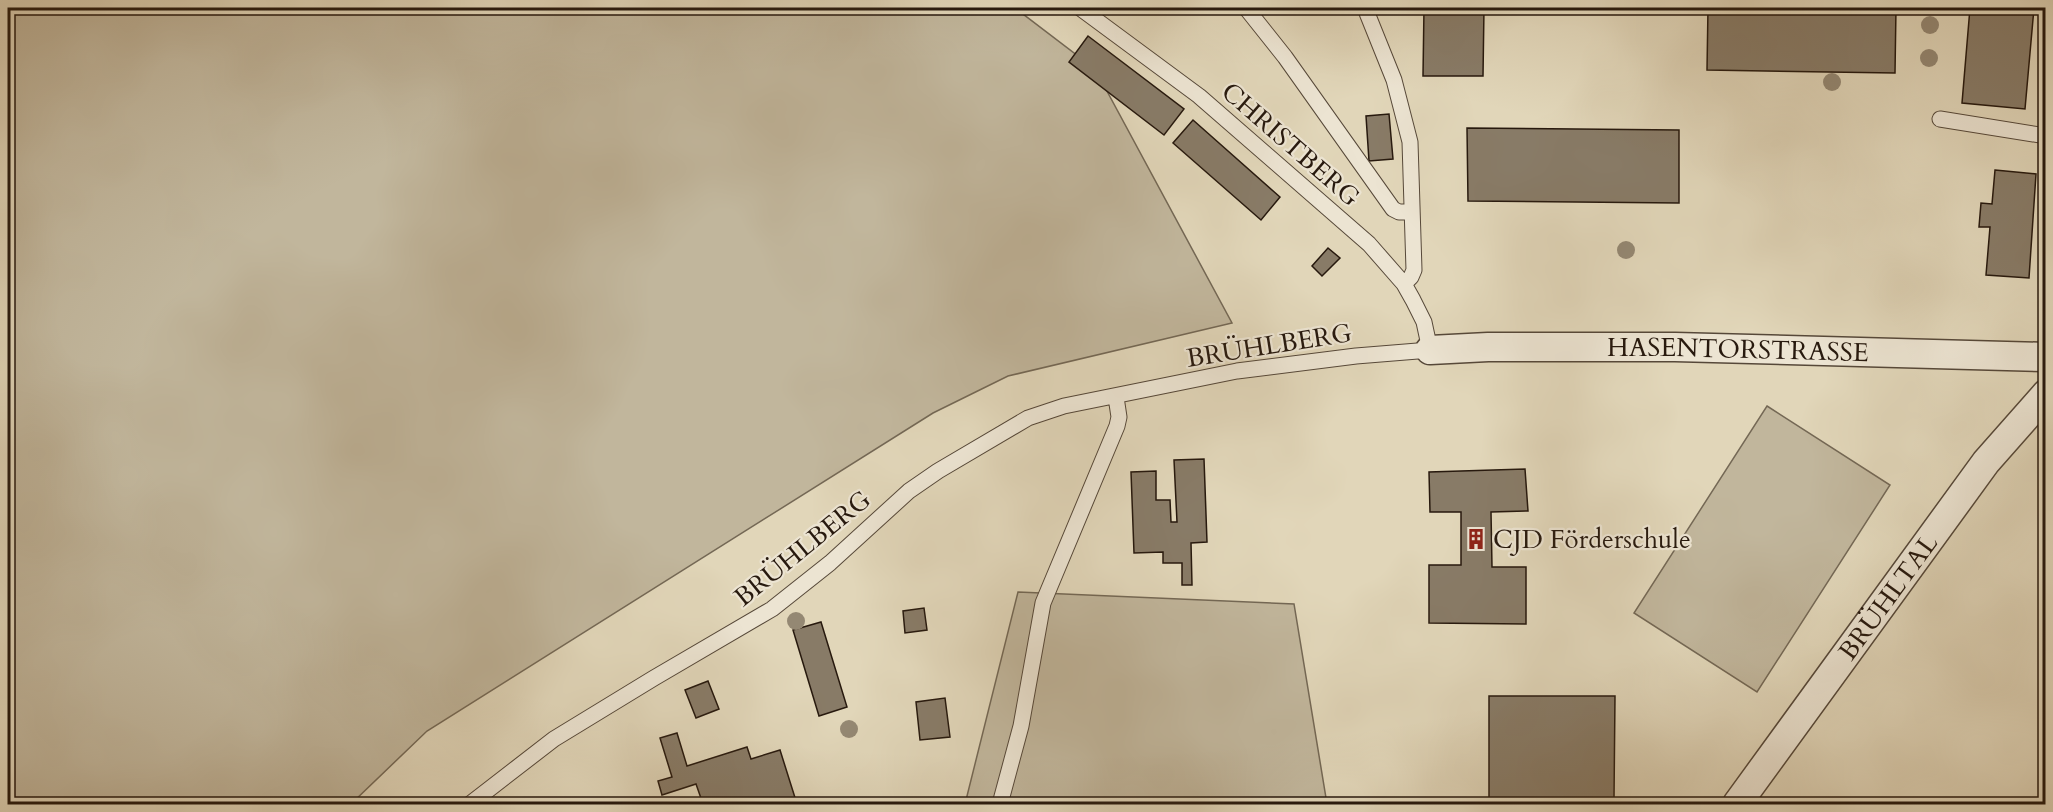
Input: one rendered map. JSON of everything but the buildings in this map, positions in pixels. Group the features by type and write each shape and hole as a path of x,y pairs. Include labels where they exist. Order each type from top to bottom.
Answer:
{"street":[{"name":"HASENTORSTRASSE","path":"1430,350 1488,347 1674,347 2046,357"},
{"name":"BRÜHLTAL","path":"1737,804 1986,462 2046,394"}],"lane":[{"name":"CHRISTBERG","path":"1080,8 1199,96 1369,244 1404,284 1424,322 1430,350"},
{"path":"1246,8 1285,57 1393,209 1399,212 1411,212"},
{"path":"1365,8 1394,80 1410,142 1414,270 1404,284"},
{"path":"1940,119 2046,136"},
{"name":"BRÜHLBERG","path":"470,804 554,738 772,609 830,563 897,501 928,477 1035,415 1064,406 1238,371 1364,355 1430,350"},
{"path":"1000,804 1021,726 1043,603 1118,423 1116,397"}],"shaded area":[{"path":"8,8 1015,8 1095,69 1232,323 1008,376 933,413 427,731 351,804 8,804"},
{"path":"1767,406 1890,485 1757,692 1634,613"},
{"path":"1018,592 1294,604 1327,804 965,804"}],"place":[{"name":"CJD Förderschule","path":"1476,539"}]}
